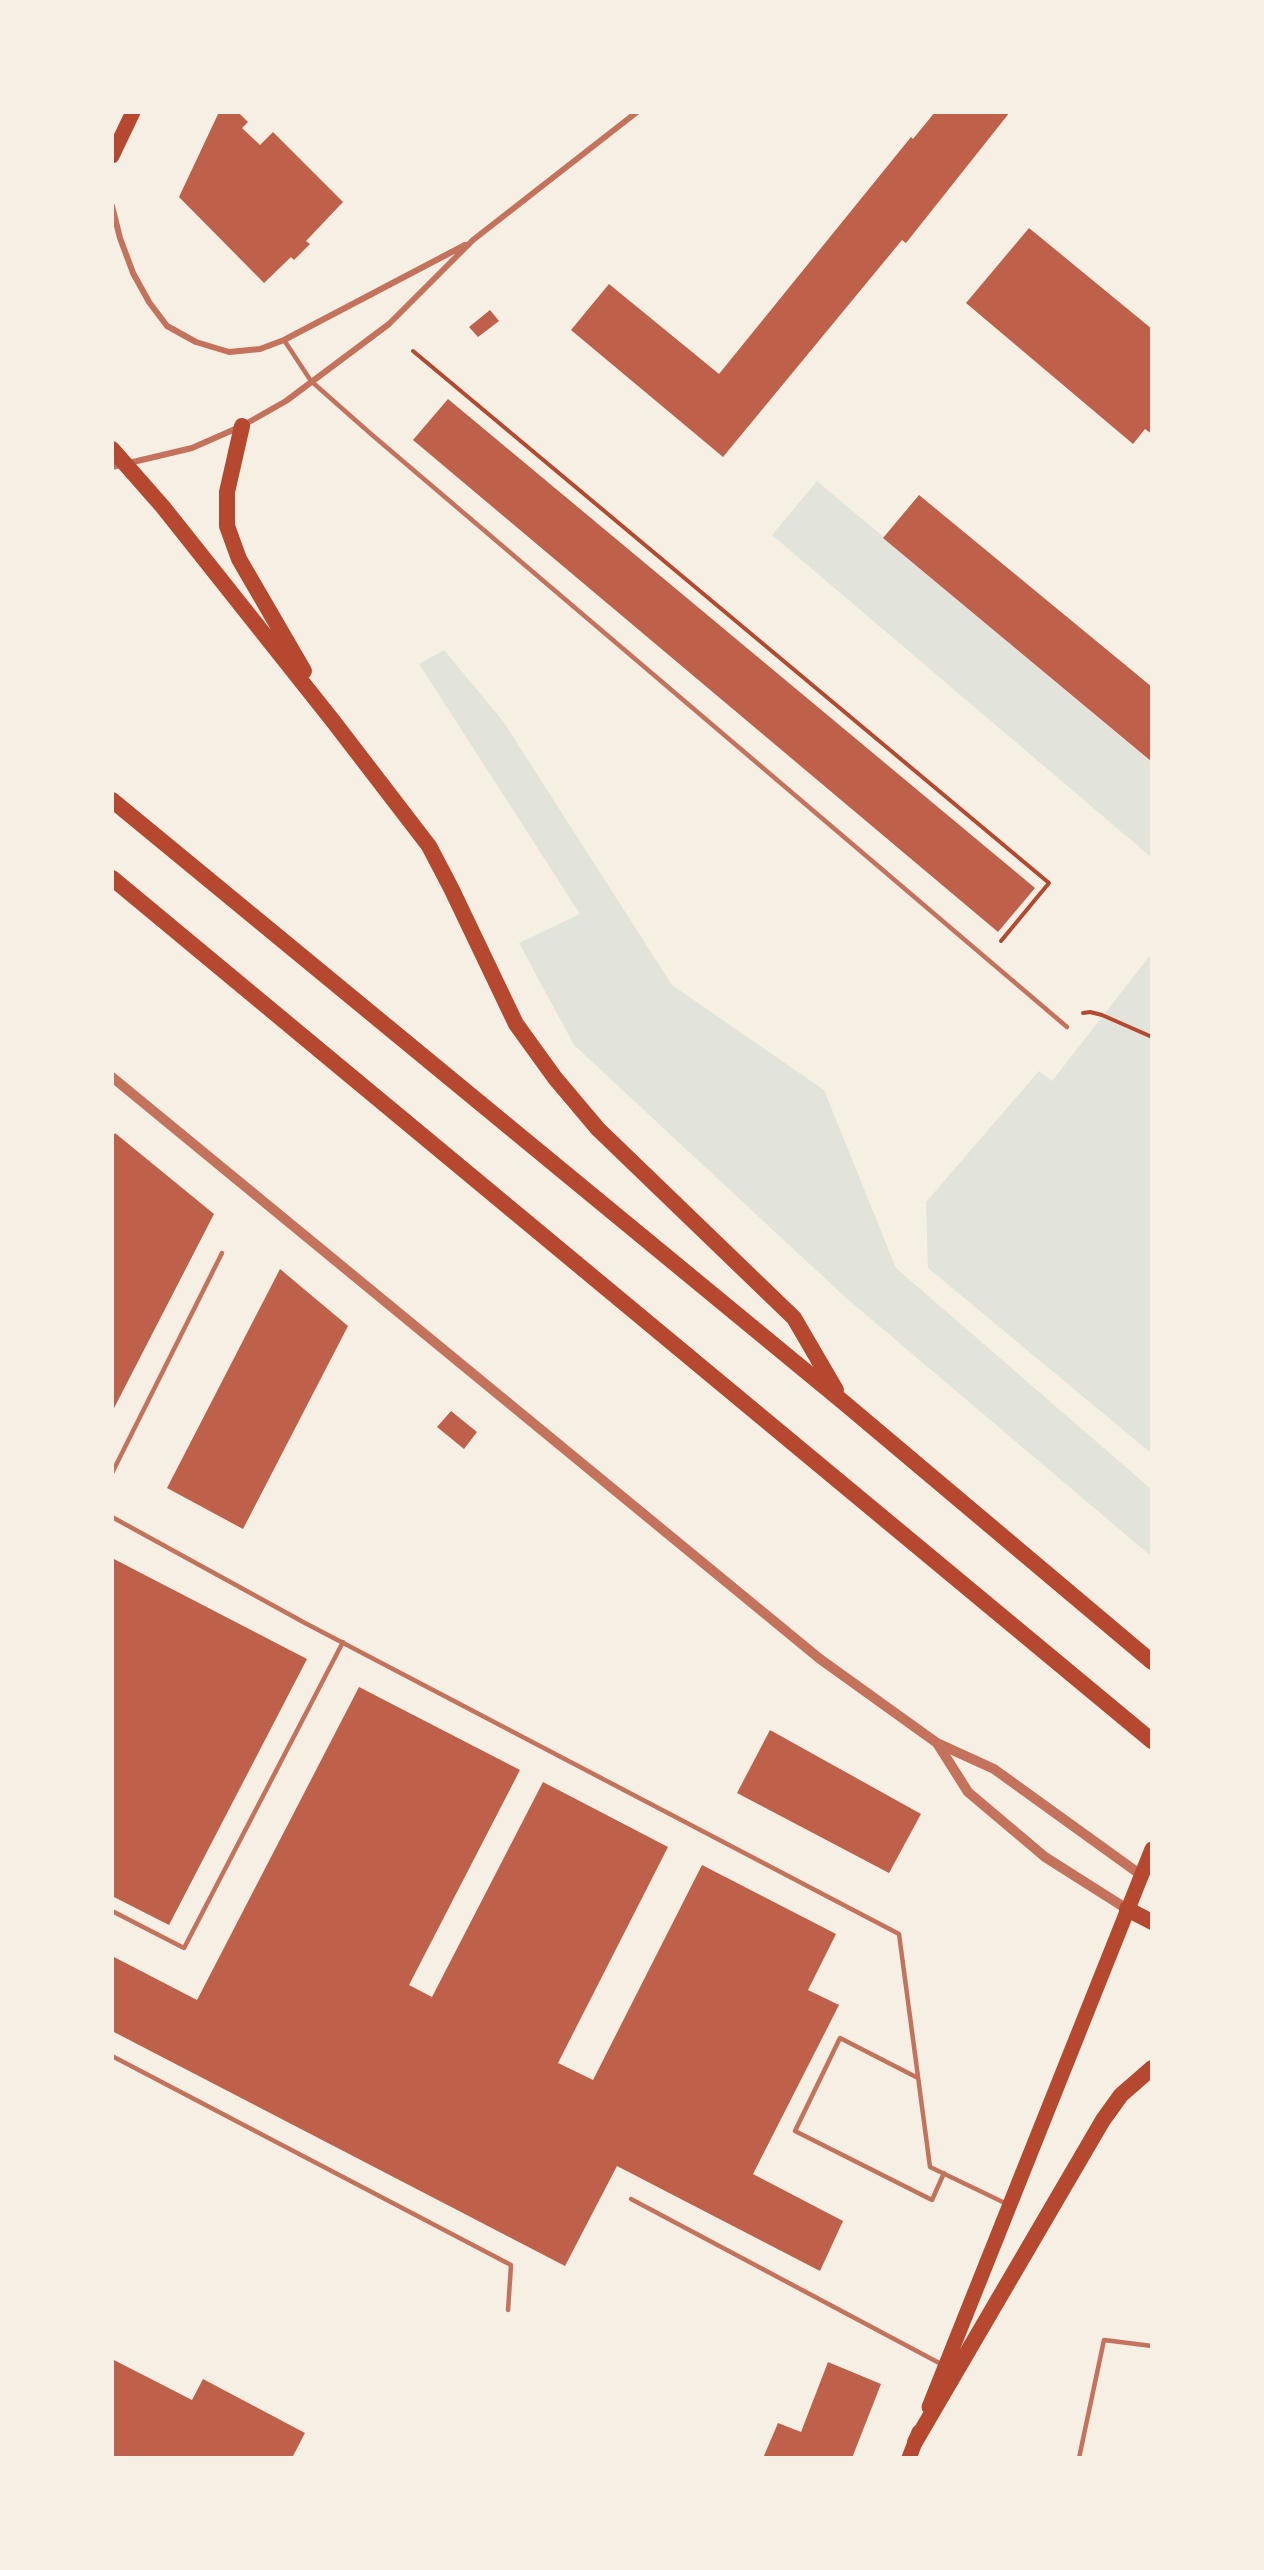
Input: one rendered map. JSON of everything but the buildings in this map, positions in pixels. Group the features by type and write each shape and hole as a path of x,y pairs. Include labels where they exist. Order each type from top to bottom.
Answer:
{"highway":[{"path":"242,426 227,492 227,526 239,559 333,721"},
{"path":"112,449 120,466 333,721 429,846 456,897 516,1024 555,1078 598,1130 794,1318 842,1401"},
{"path":"112,800 842,1401 1152,1662"},
{"path":"112,878 1152,1741"},
{"path":"1127,1909 1152,1922"},
{"path":"912,2450 1103,2120 1121,2095 1152,2068"}],"main road":[{"path":"112,156 133,112"},
{"path":"912,2450 1152,1849"}],"street":[{"path":"120,466 192,448 242,426 286,401 389,324 473,240 637,112"},
{"path":"112,206 120,238 133,273 149,302 167,326 196,342 229,352 260,349 284,340 473,240"},
{"path":"112,1077 820,1659 937,1743 994,1769 1141,1875"},
{"path":"937,1743 968,1792 1045,1857 1127,1909"}],"lane":[{"path":"284,340 311,381 1067,1027"},
{"path":"112,1473 222,1253"},
{"path":"112,1517 343,1642 899,1934 930,2167 1010,2205"},
{"path":"112,1911 184,1948 343,1642"},
{"path":"918,2078 840,2038 795,2131 932,2200 944,2173"},
{"path":"112,2056 511,2265 508,2310"},
{"path":"631,2199 945,2366"},
{"path":"1079,2457 1104,2340 1152,2346"}],"path":[{"path":"413,351 1049,883 987,957"},
{"path":"1067,1027 1080,1014 1090,1012 1152,1037"}],"shaded area":[{"path":"817,481 1151,762 1151,857 772,535"},
{"path":"444,650 503,721 672,985 824,1090 896,1268 1151,1489 1151,1556 845,1297 574,1045 519,943 580,914 419,664"},
{"path":"1151,954 1151,1453 928,1268 926,1202 1039,1071 1052,1081"}]}
